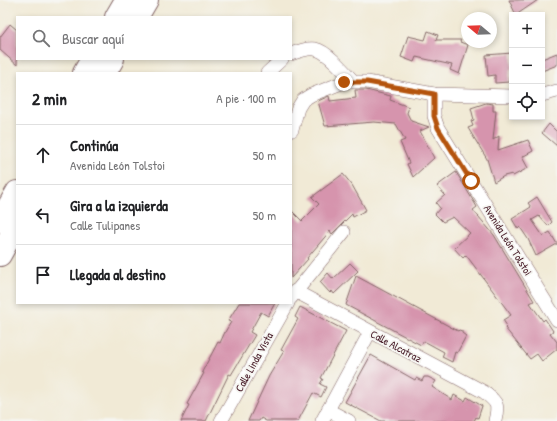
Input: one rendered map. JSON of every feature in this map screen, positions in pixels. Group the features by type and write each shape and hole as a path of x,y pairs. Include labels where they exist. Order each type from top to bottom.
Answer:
{"highway":[{"path":"117,16 126,0"},
{"path":"138,16 147,0"},
{"path":"85,72 91,60"},
{"path":"106,72 112,60"},
{"path":"0,221 16,194"},
{"path":"0,255 16,226"}],"street":[{"path":"292,54 304,50 317,49 334,61 353,81"},
{"path":"268,72 281,60"},
{"path":"292,130 298,108 303,100 311,95 344,82 353,81 434,94 509,96"},
{"path":"545,95 557,91"},
{"name":"Avenida León Tolstoi","path":"434,94 434,116 438,128 557,320"},
{"path":"293,294 344,232"},
{"name":"Calle Alcatraz","path":"293,294 370,332 484,392 496,402 498,410 495,421"},
{"name":"Calle Linda Vista","path":"221,421 287,304"},
{"path":"349,421 325,415 370,332"}],"building":[{"path":"509,0 538,0 520,12 515,12"},
{"path":"10,24 16,29 17,65 0,50 0,37"},
{"path":"428,31 438,35 436,40 461,40 461,48 467,48 459,74 450,70 452,65 416,57 414,62 401,57 408,36 425,40"},
{"path":"509,53 509,82 495,83 495,75 488,76 486,55"},
{"path":"557,53 557,65 545,70 545,58"},
{"path":"355,90 366,90 391,96 390,100 409,107 407,113 411,121 429,127 420,131 434,158 413,177 400,142 405,140 396,124 374,122 325,126 318,101 329,96 330,101 356,98"},
{"path":"486,103 493,104 493,111 496,111 493,140 499,136 498,150 528,140 533,151 522,157 528,168 513,176 512,174 504,176 494,182 487,159 468,128 473,126 471,121 474,120 471,108"},
{"path":"549,124 557,132 557,146 542,133"},
{"path":"456,172 477,207 473,210 494,235 534,301 530,303 543,321 545,319 553,331 550,333 557,342 557,349 542,361 537,354 530,359 505,328 507,326 503,320 511,315 466,255 463,258 454,248 470,233 453,217 443,222 435,214 440,208 436,203 445,195 437,186"},
{"path":"343,174 352,185 366,210 353,217 352,214 332,234 330,231 292,277 292,211 302,221 319,204 312,197"},
{"path":"537,197 552,222 548,226 539,216 532,220 543,236 550,232 557,244 536,256 528,239 520,227 518,229 512,219 531,207 528,203"},
{"path":"350,263 358,271 334,294 332,291 330,293 320,282 328,273 333,279"},
{"path":"356,276 458,331 462,331 462,333 466,336 457,353 455,352 452,362 442,357 444,352 424,341 421,345 346,305"},
{"path":"238,304 274,304 268,316 261,312 250,332 255,335 231,375 229,374 206,421 181,421 189,405 187,404 204,373 202,372 218,342 220,343 231,322 228,321"},
{"path":"300,307 346,331 321,378 323,379 320,384 326,387 321,397 313,393 298,421 266,421 261,418 259,421 248,421 269,376 284,351 281,350 298,319 295,317"},
{"path":"371,355 415,380 416,378 422,381 424,377 428,377 436,381 432,387 452,400 454,395 465,401 467,397 482,406 478,418 476,417 474,421 381,421 345,402"}],"route":[{"path":"344,82 367,82 434,94 434,116 438,128 471,181"}]}
